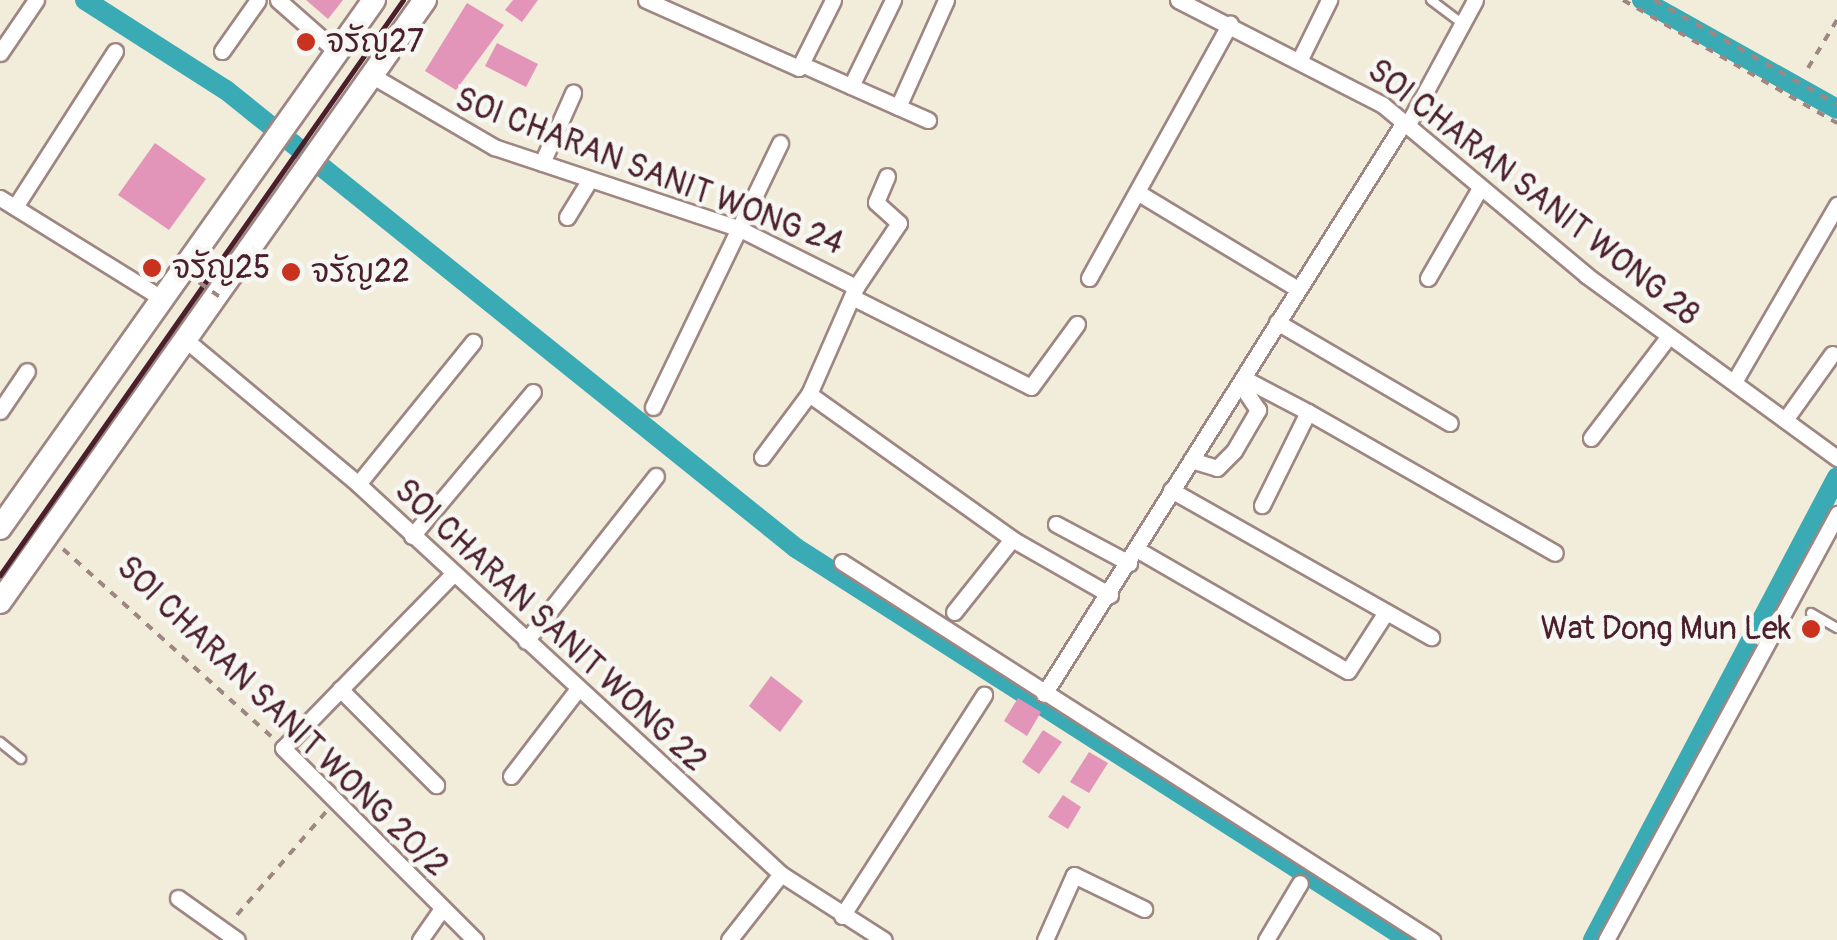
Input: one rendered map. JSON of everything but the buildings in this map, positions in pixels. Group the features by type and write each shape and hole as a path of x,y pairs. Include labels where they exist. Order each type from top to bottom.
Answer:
{"main road":[{"path":"3,517 374,0"},
{"path":"0,602 425,0"}],"street":[{"path":"0,52 36,0"},
{"path":"222,51 258,0"},
{"path":"278,0 337,52"},
{"path":"646,0 799,68 833,0"},
{"path":"851,86 893,0"},
{"path":"898,107 946,0"},
{"name":"SOI CHARAN SANIT WONG 28","path":"1178,0 1301,57 1406,124 1480,188 1669,336 1837,458"},
{"path":"1301,57 1329,0"},
{"path":"1044,694 1406,124 1475,0"},
{"path":"1089,278 1230,24"},
{"path":"15,207 115,51"},
{"path":"810,68 928,120"},
{"name":"SOI CHARAN SANIT WONG 24","path":"371,75 436,120 588,181 744,231 1031,386 1077,324"},
{"path":"542,163 573,93"},
{"path":"653,406 744,231 780,143"},
{"path":"762,457 808,394 854,292 899,222 876,202 888,176"},
{"path":"567,217 588,181"},
{"path":"1428,278 1480,188"},
{"path":"1136,192 1298,289"},
{"path":"0,198 161,298"},
{"path":"1734,382 1837,205"},
{"path":"1277,322 1450,422"},
{"path":"1592,438 1669,336"},
{"name":"SOI CHARAN SANIT WONG 22","path":"186,340 358,484 576,690 780,874 884,940"},
{"path":"358,484 473,342"},
{"path":"1785,420 1832,354"},
{"path":"0,412 28,371"},
{"path":"1242,380 1308,412 1555,554"},
{"path":"1190,460 1217,468 1234,452 1258,410 1242,380"},
{"path":"412,536 533,392"},
{"path":"808,394 1012,539 1110,595"},
{"path":"1262,504 1308,412"},
{"path":"526,641 656,476"},
{"path":"1171,490 1431,637"},
{"path":"1610,938 1837,514"},
{"path":"1056,524 1133,557 1348,671 1386,612"},
{"path":"954,612 1012,539"},
{"path":"842,562 1432,940"},
{"path":"283,748 453,574"},
{"path":"340,689 436,785"},
{"path":"511,776 576,690"},
{"path":"842,916 984,695"},
{"name":"SOI CHARAN SANIT WONG 20/2","path":"283,748 475,940"},
{"path":"729,940 780,874"},
{"path":"1045,940 1074,875 1144,909"},
{"path":"1266,940 1300,882"},
{"path":"178,898 236,940"},
{"path":"420,940 442,910"}],"lane":[{"path":"1431,0 1462,24"},
{"path":"1810,613 1837,628"},
{"path":"0,742 20,759"}],"path":[{"path":"1623,0 1837,123"},
{"path":"1654,0 1837,104"},
{"path":"1808,68 1837,20"},
{"path":"173,264 224,300"},
{"name":"SOI CHARAN SANIT WONG 20/2","path":"48,536 283,748"},
{"path":"237,916 335,801"}],"waterway":[{"path":"85,0 226,90 796,548 1409,940"},
{"path":"1642,0 1837,109"},
{"path":"1593,940 1837,477"}],"railway":[{"path":"0,575 403,0"}],"place":[{"name":"จรัญ27","path":"306,42"},
{"name":"จรัญ25","path":"152,268"},
{"name":"จรัญ22","path":"291,272"},
{"name":"Wat Dong Mun Lek","path":"1811,629"}]}
